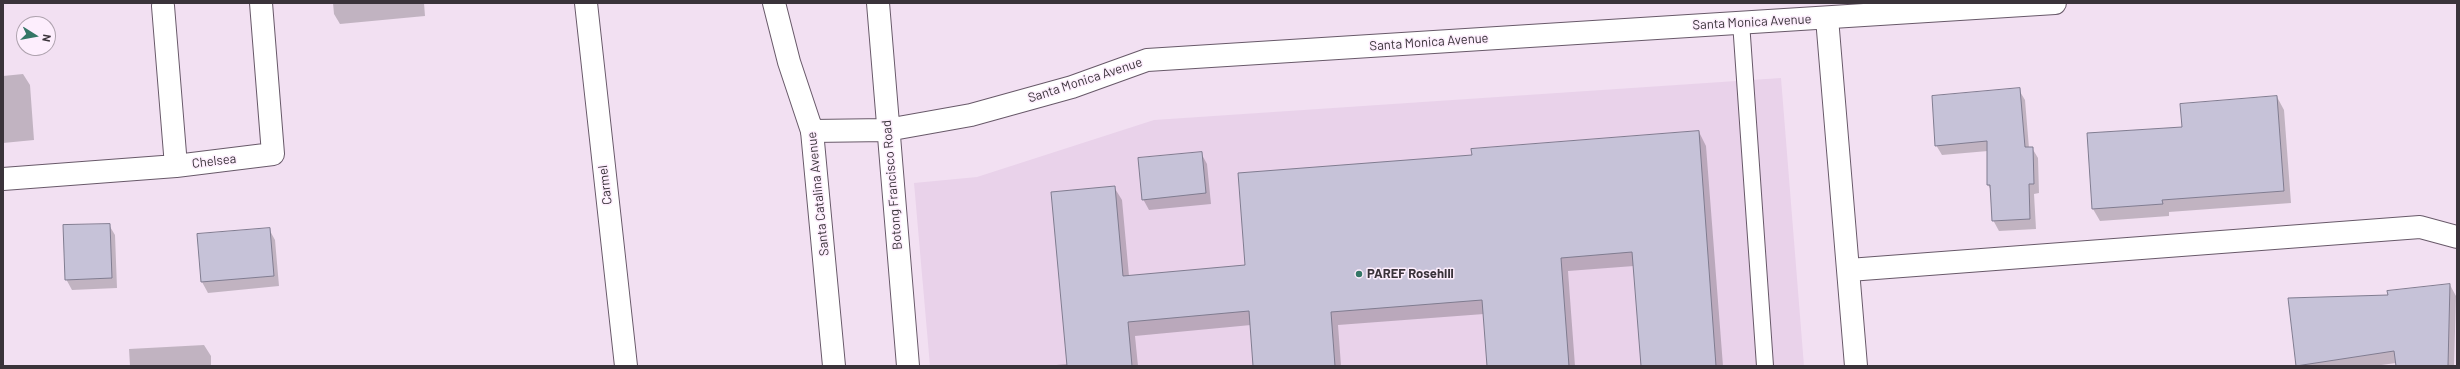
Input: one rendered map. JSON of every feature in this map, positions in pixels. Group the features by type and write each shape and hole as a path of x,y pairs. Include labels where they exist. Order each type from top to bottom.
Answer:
{"street":[{"name":"Chelsea","path":"3,179 176,166 273,154 261,3"},
{"name":"Carmel","path":"586,3 626,366"},
{"name":"Santa Catalina Avenue","path":"774,3 789,62 812,131 834,366"},
{"name":"Botong Francisco Road","path":"878,3 887,130 908,366"},
{"name":"Santa Monica Avenue","path":"812,131 887,130 971,116 1072,87 1147,60 2055,3"},
{"path":"163,6 176,166"},
{"path":"1827,18 1856,366"},
{"path":"1849,270 2420,227 2457,237"}],"lane":[{"path":"1741,22 1765,366"}],"shaded area":[{"name":"PAREF Rosehill","path":"1781,78 1804,366 930,366 914,183 977,177 1154,120"}],"building":[{"path":"2020,88 2025,147 2033,147 2034,184 2029,184 2030,219 1992,221 1990,185 1987,185 1987,141 1935,146 1932,96"},
{"path":"2277,96 2284,191 2162,200 2163,204 2092,209 2087,133 2182,127 2180,104"},
{"path":"1699,131 1716,366 1641,366 1632,252 1561,258 1569,366 1487,366 1482,300 1331,312 1335,366 1253,366 1249,311 1128,322 1132,366 1067,366 1051,192 1115,186 1123,276 1245,265 1238,173 1472,155 1471,149"},
{"path":"1202,152 1206,193 1142,200 1138,158"},
{"path":"110,224 112,278 65,280 63,225"},
{"path":"270,228 274,276 201,282 197,234"},
{"path":"2450,284 2448,366 2396,366 2394,351 2296,366 2288,298 2388,295 2387,291"}],"place":[{"name":"PAREF Rosehill","path":"1359,274"}]}
